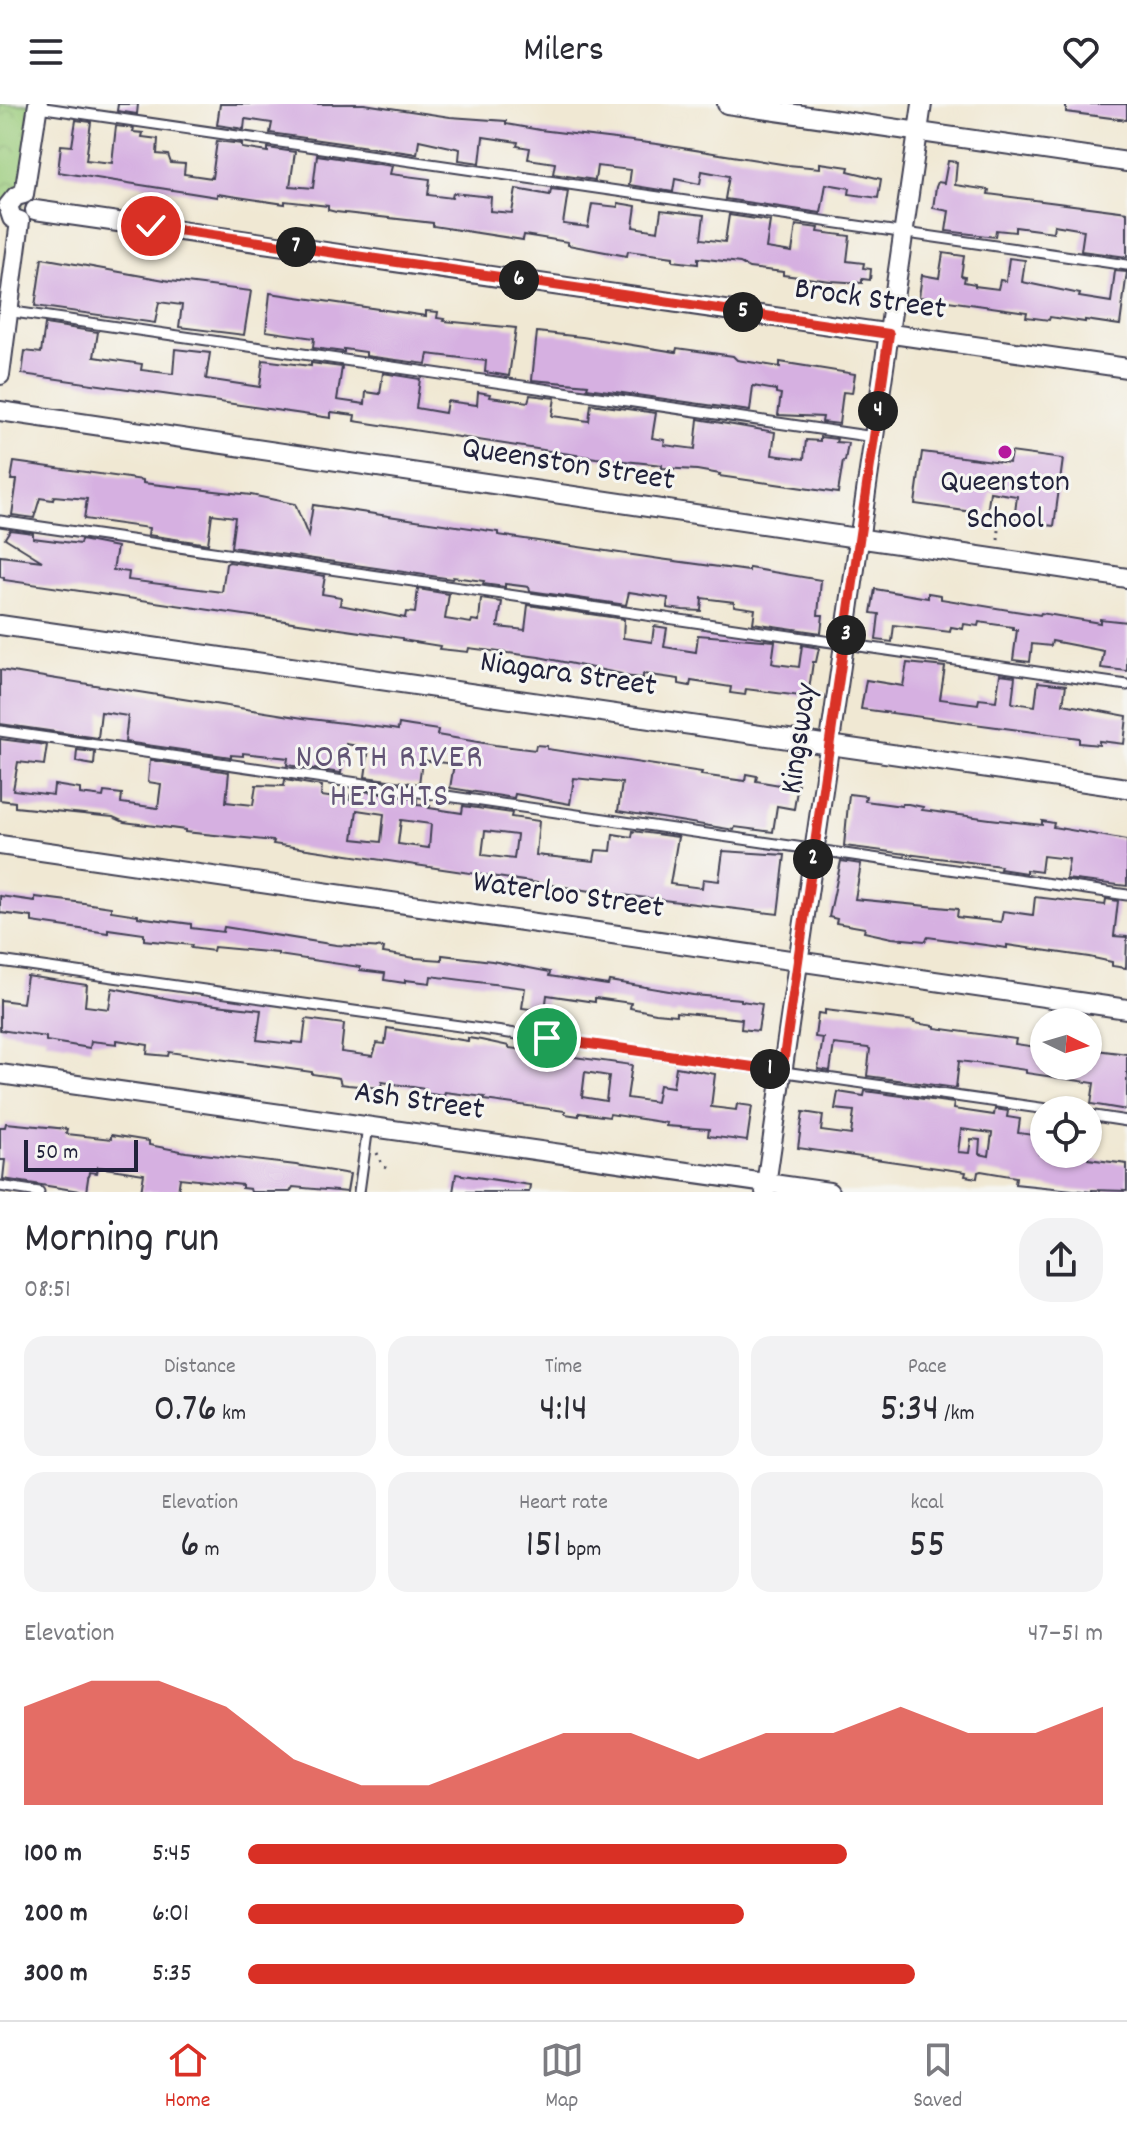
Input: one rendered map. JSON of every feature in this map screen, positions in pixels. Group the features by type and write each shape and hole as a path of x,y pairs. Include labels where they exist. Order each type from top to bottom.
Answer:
{"street":[{"path":"727,104 1127,162"},
{"name":"Kingsway","path":"766,1188 922,104"},
{"path":"0,375 4,311 26,208 38,106"},
{"path":"4,205 12,218 26,208"},
{"name":"Brock Street","path":"26,208 1127,368"},
{"name":"Queenston Street","path":"0,411 1127,578"},
{"name":"Niagara Street","path":"0,625 1127,788"},
{"name":"Waterloo Street","path":"0,845 1127,1009"},
{"name":"Ash Street","path":"0,1074 368,1126 766,1188 829,1192"}],"lane":[{"path":"38,106 1127,265"},
{"path":"4,311 874,437"},
{"path":"0,521 1127,685"},
{"path":"0,731 1127,895"},
{"path":"0,961 1030,1107"},
{"path":"1102,1117 1127,1121"},
{"path":"359,1192 368,1126"},
{"path":"0,1186 39,1192"}],"path":[{"path":"998,540 1000,520"},
{"path":"375,1149 383,1166 389,1170"},
{"path":"640,1192 641,1186"}],"green space":[{"path":"0,104 38,104 22,208 0,205"}],"building":[{"path":"118,104 138,104 137,114 117,111"},
{"path":"220,104 364,104 450,117 506,121 506,124 540,130 657,144 788,165 820,168 820,163 849,167 848,171 881,179 878,198 849,194 850,188 826,184 821,213 725,199 729,176 702,171 700,184 675,179 673,192 629,185 631,170 597,166 595,180 553,174 555,163 528,159 530,148 517,146 518,142 483,137 480,163 459,160 460,149 419,140 417,154 270,133 272,123 245,119 244,129 217,125"},
{"path":"1066,104 1127,104 1127,120 1066,112"},
{"path":"76,120 91,122 86,160 112,163 116,126 134,128 133,132 143,133 142,137 158,139 157,154 168,155 171,163 185,164 184,174 212,178 217,141 268,152 268,148 295,152 290,186 313,188 317,155 392,166 390,174 430,179 428,195 452,198 453,193 491,197 490,211 512,213 516,189 550,195 551,189 568,191 563,224 588,227 592,204 618,207 618,203 636,206 633,227 658,231 661,210 704,215 701,239 725,242 729,215 770,221 766,248 792,252 796,225 819,228 818,232 850,236 847,261 864,263 863,268 871,269 870,280 862,279 862,283 831,281 783,275 783,272 749,268 740,263 698,258 698,264 628,251 627,256 524,235 523,240 433,226 433,223 336,212 328,210 328,206 285,201 285,204 217,194 217,197 58,172 61,145 72,146"},
{"path":"948,161 957,162 955,185 989,190 988,194 1127,212 1127,257 1081,251 1084,230 1054,225 1053,232 1015,227 1015,232 996,230 995,237 946,231 949,211 933,208 936,187 938,182 944,183"},
{"path":"943,253 964,256 961,276 965,277 964,282 975,286 998,289 1000,280 1006,281 1009,258 1025,260 1022,282 1111,302 1115,271 1127,272 1120,325 1026,317 1027,312 919,297 922,275 939,278"},
{"path":"42,258 170,281 251,291 244,335 179,327 182,305 159,302 155,323 35,306"},
{"path":"270,293 426,316 426,311 438,312 437,318 443,321 516,328 509,376 485,372 486,361 428,354 426,364 366,356 366,352 313,348 314,338 266,331"},
{"path":"45,324 98,332 94,357 142,364 141,370 173,374 175,349 210,353 206,379 260,387 263,360 342,367 337,400 365,404 366,392 380,394 383,373 420,379 416,408 445,413 447,401 477,405 478,392 490,394 489,397 528,402 530,395 555,398 552,416 589,421 591,404 656,413 652,438 665,440 664,445 695,449 698,419 775,432 772,455 804,459 806,440 820,441 820,437 848,443 838,493 354,421 355,415 331,412 331,418 22,374 25,351 41,353"},
{"path":"537,332 676,352 677,348 733,356 737,360 780,367 780,362 855,374 852,393 843,392 839,424 822,422 823,417 778,415 781,394 776,390 753,386 750,411 587,388 588,385 532,380"},
{"path":"922,452 1009,463 1011,452 1063,459 1054,526 1014,521 1017,496 990,492 987,514 915,504"},
{"path":"14,462 295,504 308,536 313,505 660,559 749,571 749,568 821,580 818,615 823,615 821,633 753,623 755,609 734,606 734,602 702,598 701,611 683,610 667,608 668,598 629,592 626,605 530,591 529,587 505,584 505,587 483,584 484,581 231,547 235,517 212,514 208,544 148,535 149,528 84,519 87,499 40,498 34,518 12,515 17,480 11,480"},
{"path":"10,530 33,533 33,538 80,544 81,540 117,547 113,570 129,572 128,580 222,592 226,564 229,562 325,576 322,594 341,597 340,605 405,618 406,612 415,613 418,589 449,594 445,619 471,623 472,620 479,621 481,599 502,602 498,627 525,630 528,605 624,619 623,638 652,642 654,626 667,628 664,647 696,652 698,635 775,641 772,663 775,664 799,667 802,645 819,648 816,662 813,662 808,697 746,689 745,695 730,693 731,687 691,681 690,686 679,684 679,679 643,674 643,678 622,676 539,657 469,648 468,652 439,649 440,646 402,638 4,580 0,577 0,556 42,561 5,538"},
{"path":"875,589 928,598 928,593 941,595 941,599 1100,623 1100,619 1127,622 1127,671 1101,668 1104,651 1052,641 1051,646 1032,644 1030,662 1013,660 1017,630 979,622 978,626 964,624 963,629 951,627 950,632 894,625 892,642 876,640 879,614 871,613"},
{"path":"907,663 945,667 940,699 978,704 979,699 996,701 1000,674 1015,676 1012,703 1035,706 1038,682 1066,685 1063,704 1127,716 1124,744 1099,741 1099,745 1079,743 1079,738 861,709 866,680 903,686"},
{"path":"0,670 303,718 398,730 399,724 438,730 437,735 495,745 535,750 536,745 547,746 547,749 702,772 701,775 745,781 746,774 757,776 756,781 786,786 786,782 798,784 794,809 777,806 773,832 735,827 734,830 618,811 622,783 574,778 570,804 515,794 514,798 450,788 454,764 422,760 419,784 365,777 369,748 346,744 341,773 287,765 288,758 243,753 243,756 231,757 125,742 128,716 101,712 98,738 0,724"},
{"path":"0,739 47,745 44,765 18,762 13,790 53,795 54,785 80,789 80,794 103,797 104,792 122,794 121,803 158,808 161,784 148,782 150,760 229,772 226,802 253,805 256,785 284,786 285,780 322,786 321,796 350,800 350,795 362,797 363,791 417,799 417,805 462,813 463,806 512,813 511,817 539,821 536,855 594,861 596,850 611,851 613,834 632,837 633,831 678,837 670,884 702,888 703,879 719,881 723,851 785,855 778,914 598,892 273,844 274,841 185,832 124,822 113,817 15,807 15,802 0,800","holes":["357,810 384,814 381,842 353,839","401,820 431,824 429,848 398,844","485,831 517,835 514,859 482,855"]},
{"path":"77,750 95,752 94,765 76,762"},
{"path":"849,794 866,796 865,801 902,806 908,804 923,807 922,810 1042,825 1042,821 1054,823 1053,827 1127,840 1127,886 1066,879 1069,859 1043,856 1041,872 1026,870 1026,873 1000,869 1001,866 844,846"},
{"path":"841,861 861,864 855,899 958,909 957,917 1001,922 1003,911 1033,915 1035,897 1105,905 1106,899 1118,901 1114,936 1127,937 1126,968 1089,957 1007,945 1007,948 928,937 925,941 892,938 864,932 865,928 836,923 837,919 829,917"},
{"path":"0,896 35,901 35,897 111,907 111,911 138,917 191,924 191,928 223,932 224,927 336,945 384,948 383,953 415,958 442,960 442,955 492,961 575,980 608,985 609,981 693,995 741,999 762,1004 758,1031 741,1029 742,1019 656,1013 630,1008 631,1003 595,998 595,1002 547,995 545,1011 522,1008 525,988 431,976 430,983 405,980 405,983 384,980 385,973 360,970 360,967 278,953 214,947 213,951 191,948 192,945 144,940 144,934 108,929 108,933 32,922 32,917 0,913"},
{"path":"27,976 87,985 85,1006 109,1009 112,988 180,1001 261,1010 257,1040 303,1043 306,1019 344,1024 341,1052 373,1056 377,1043 385,1044 387,1028 468,1041 468,1038 481,1040 509,1048 632,1065 627,1098 656,1102 659,1085 673,1087 676,1067 715,1074 711,1107 736,1110 737,1104 752,1106 747,1141 708,1136 709,1129 666,1126 667,1123 610,1114 609,1117 579,1113 579,1116 565,1114 565,1111 484,1100 485,1097 424,1093 425,1089 382,1082 381,1088 348,1085 341,1084 339,1078 312,1072 169,1052 168,1056 147,1054 148,1045 117,1040 117,1044 91,1041 90,1048 0,1030 0,1000 23,1003","holes":["585,1072 609,1076 606,1101 582,1097"]},
{"path":"825,1010 914,1021 935,1028 1016,1039 1015,1044 1030,1046 1030,1074 1026,1070 959,1061 956,1088 867,1076 870,1049 834,1044 830,1071 818,1069 823,1038 815,1037 818,1013 825,1014"},
{"path":"1102,1051 1127,1054 1127,1110 1102,1106 1102,1096 1092,1096 1094,1083 1074,1080 1102,1080"},
{"path":"865,1091 954,1103 953,1109 994,1115 995,1109 1008,1111 1007,1117 1020,1119 1018,1133 1030,1135 1030,1168 1102,1168 1102,1161 1127,1164 1127,1191 1092,1192 1015,1184 1016,1177 981,1171 977,1178 965,1176 966,1172 798,1148 803,1112 823,1115 821,1131 851,1135 854,1111 835,1109 838,1092 864,1096","holes":["961,1129 992,1133 989,1156 979,1154 980,1140 971,1139 969,1153 958,1152"]},
{"path":"6,1123 67,1129 66,1134 111,1139 111,1135 149,1141 149,1145 186,1152 350,1174 347,1192 293,1187 290,1192 251,1192 242,1185 180,1178 178,1192 141,1192 144,1174 98,1167 97,1173 89,1172 86,1192 3,1179 5,1160 0,1160 0,1127 5,1127"},
{"path":"456,1174 530,1185 529,1192 453,1192"}],"place":[{"name":"Queenston School","path":"1005,452"}],"district":[{"name":"NORTH RIVER HEIGHTS","path":"390,778"}],"route":[{"path":"151,226 889,334 782,1071 547,1038"}]}
